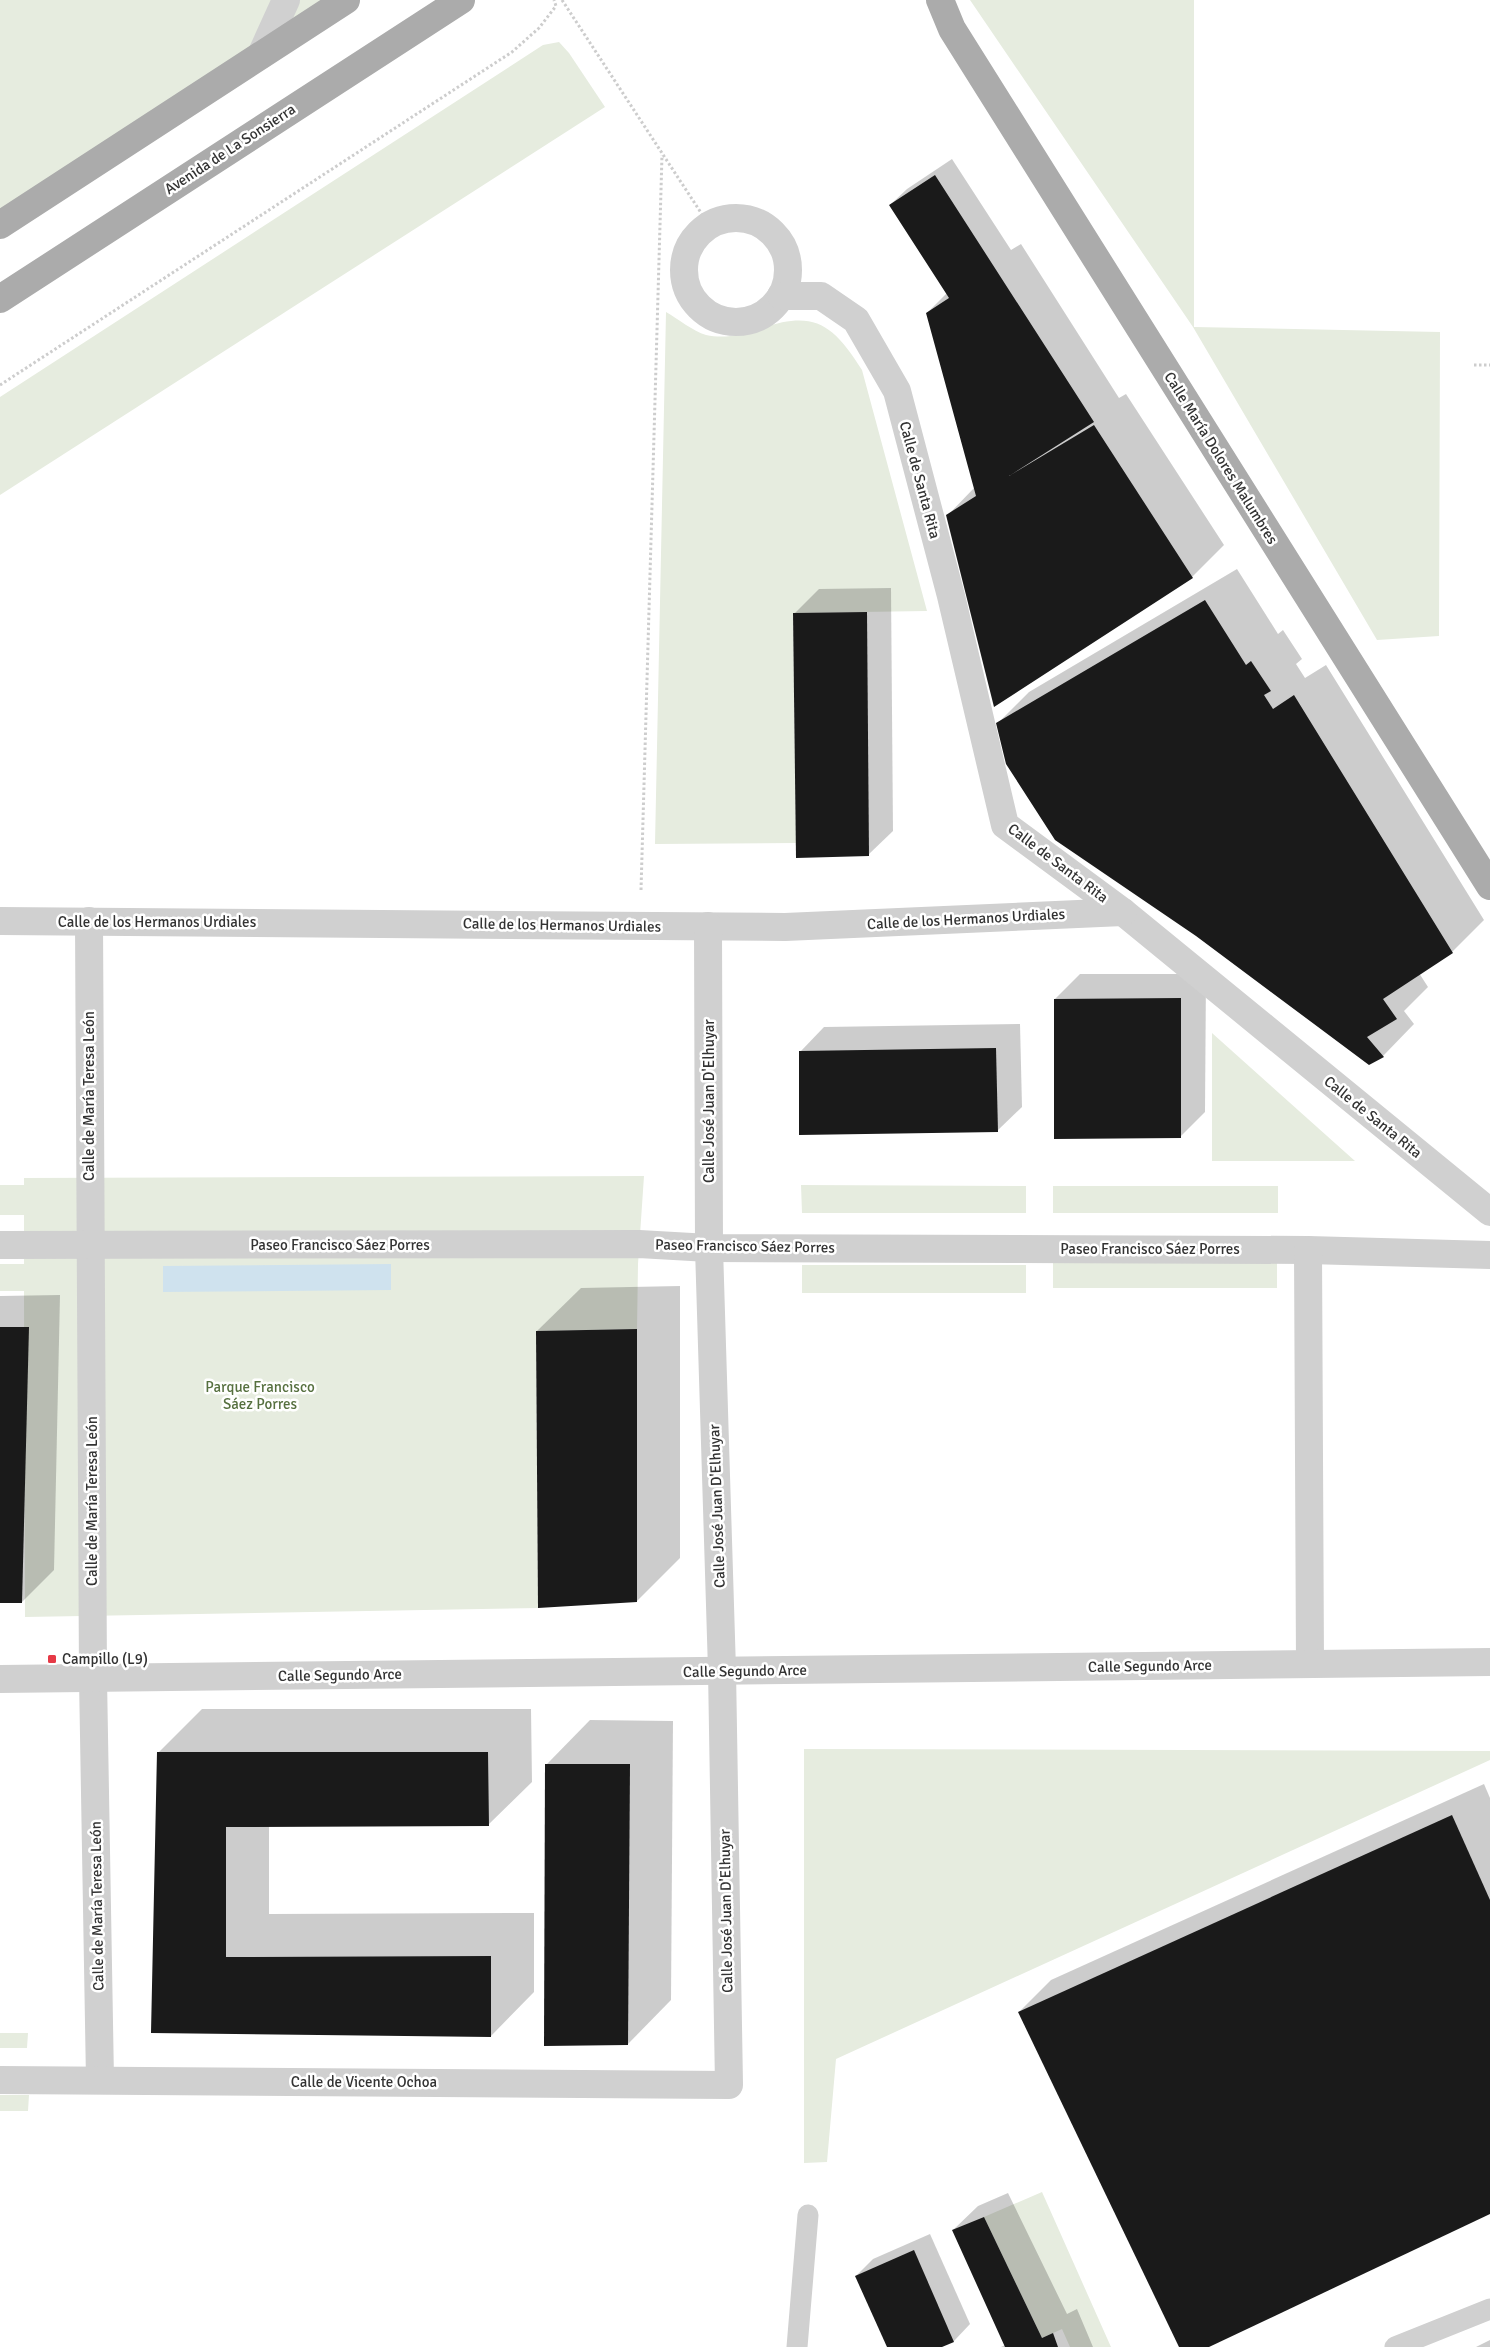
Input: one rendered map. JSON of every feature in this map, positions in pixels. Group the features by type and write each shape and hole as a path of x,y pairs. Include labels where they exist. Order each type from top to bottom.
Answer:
{"main road":[{"path":"0,225 346,0"},
{"name":"Avenida de La Sonsierra","path":"0,299 460,0"},
{"name":"Calle María Dolores Malumbres","path":"924,0 952,29"},
{"name":"Calle María Dolores Malumbres","path":"940,0 952,29 1490,886"}],"street":[{"path":"261,55 286,0"},
{"path":"742,218 758,223 772,232 783,246 788,263 787,280 781,296 770,309 756,318 739,322 722,320 707,313 694,301 686,286 684,269 687,251 696,237 709,225 725,219 742,218"},
{"name":"Calle de Santa Rita","path":"781,296 821,296 856,320 897,391 951,596 1005,825 1123,912 1490,1212"},
{"name":"Calle de los Hermanos Urdiales","path":"0,922 89,921 784,927 1123,912"},
{"name":"Calle de María Teresa León","path":"89,921 94,1678 100,2080"},
{"name":"Calle José Juan D'Elhuyar","path":"708,926 709,1248 722,1670 729,2085"},
{"name":"Paseo Francisco Sáez Porres","path":"0,1245 639,1244 709,1248 1308,1250 1490,1255"},
{"path":"1308,1250 1310,1664"},
{"name":"Calle Segundo Arce","path":"0,1679 1490,1662"},
{"name":"Calle de Vicente Ochoa","path":"0,2080 729,2085"}],"lane":[{"path":"797,2347 808,2215"},
{"path":"1395,2347 1490,2310"}],"path":[{"path":"0,385 512,52 539,28 556,6 554,0"},
{"path":"562,0 709,225"},
{"path":"640,926 662,155"},
{"path":"1474,365 1490,365"}],"green space":[{"path":"0,0 346,0 0,225"},
{"path":"970,0 1194,0 1194,327 1440,332 1439,636 1377,640 1193,327"},
{"path":"559,42 569,53 605,107 0,495 0,397 543,45"},
{"path":"666,312 696,331 706,335 719,337 733,336 778,323 808,321 831,331 841,341 862,370 927,611 793,613 796,843 655,844"},
{"path":"1212,1033 1355,1161 1212,1161"},
{"name":"Parque Francisco Sáez Porres","path":"644,1176 638,1264 637,1329 536,1331 538,1608 25,1617 24,1291 0,1291 0,1264 24,1264 24,1215 0,1215 0,1185 24,1185 24,1178"},
{"path":"801,1185 1026,1186 1026,1213 802,1213"},
{"path":"1053,1186 1278,1186 1278,1213 1053,1213"},
{"path":"1053,1260 1277,1260 1277,1288 1053,1288"},
{"path":"802,1265 1026,1265 1026,1293 802,1293"},
{"path":"804,1749 1490,1751 1490,1760 836,2059 827,2162 804,2163"},
{"path":"0,2033 28,2033 27,2048 0,2048"},
{"path":"0,2095 29,2095 28,2111 0,2111"},
{"path":"1042,2192 1111,2347 1070,2347 1062,2329 1042,2338 984,2217"}],"water":[{"path":"391,1264 391,1290 163,1292 163,1266"}],"building":[{"path":"935,175 1094,422 1009,476 1094,425 1193,578 994,707 946,515 976,496 926,313 949,298 889,205"},
{"path":"1205,600 1246,665 1251,661 1271,691 1264,695 1273,709 1294,695 1453,953 1383,999 1397,1019 1367,1037 1384,1057 1369,1065 1196,936 1055,840 1006,764 996,723"},
{"path":"867,612 869,856 796,858 793,613"},
{"path":"1181,998 1181,1138 1054,1139 1054,999"},
{"path":"996,1048 998,1132 799,1135 799,1051"},
{"path":"0,1327 29,1327 22,1603 0,1603"},
{"path":"637,1329 637,1602 538,1608 536,1331"},
{"path":"157,1752 488,1752 489,1826 226,1827 226,1957 491,1956 491,2037 151,2033"},
{"path":"545,1764 630,1764 628,2045 544,2046"},
{"path":"1452,1815 1490,1900 1490,2214 1209,2347 1179,2347 1018,2012"},
{"path":"984,2217 1042,2338 1053,2333 1058,2347 1005,2347 952,2230"},
{"path":"914,2250 954,2342 942,2347 887,2347 855,2276"}],"place":[{"name":"Campillo (L9)","path":"52,1659"}]}
